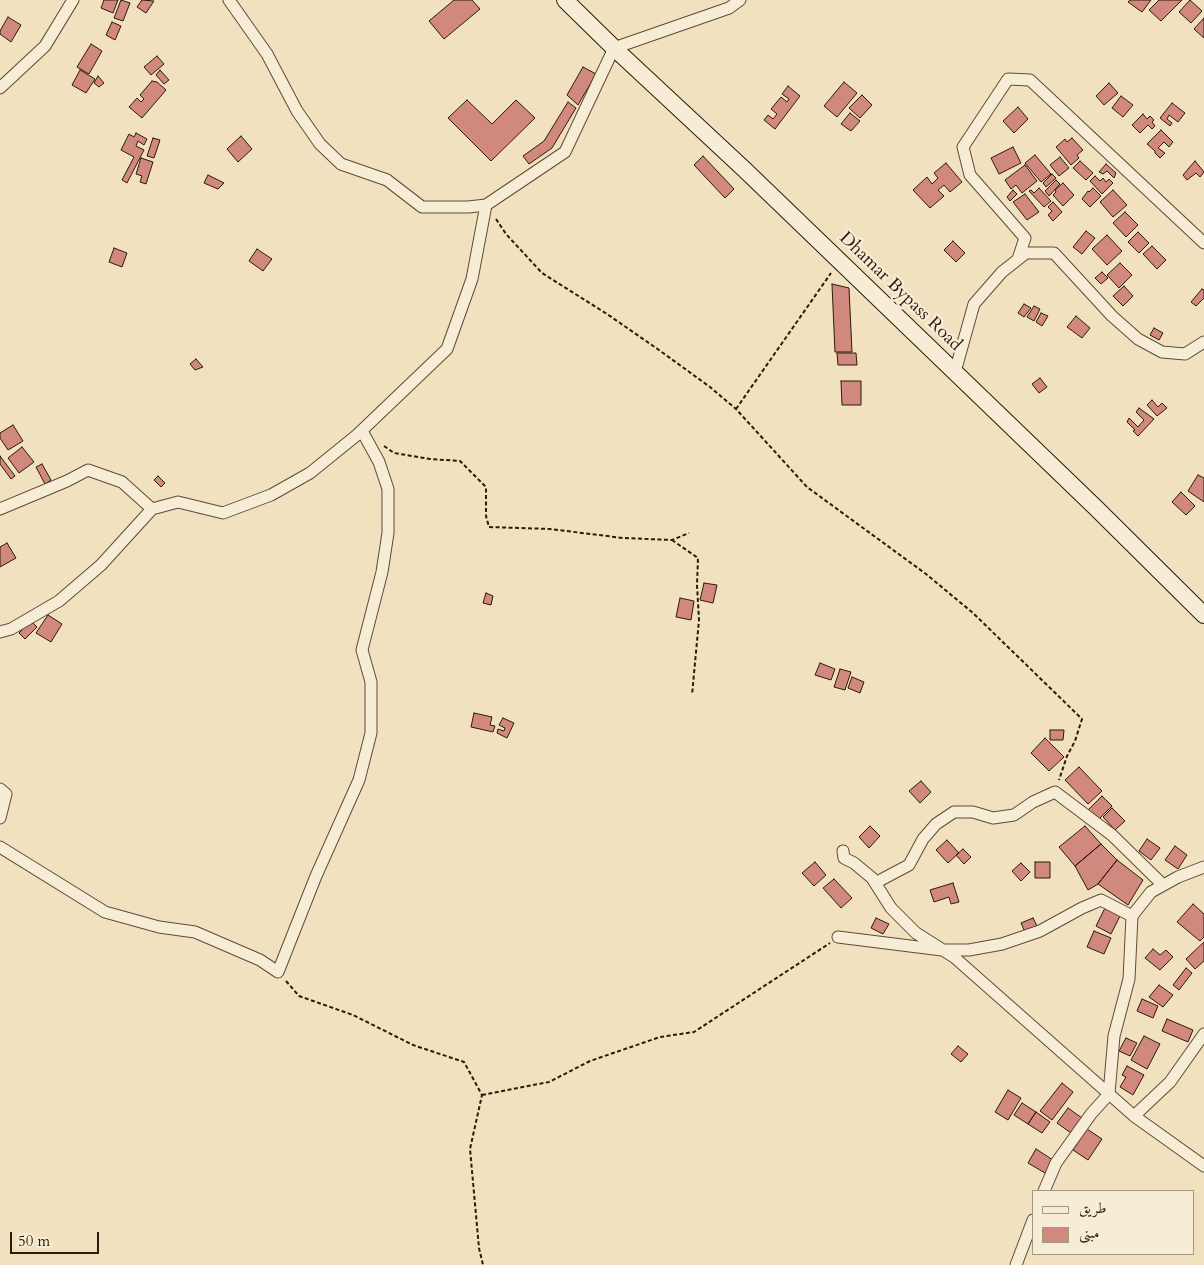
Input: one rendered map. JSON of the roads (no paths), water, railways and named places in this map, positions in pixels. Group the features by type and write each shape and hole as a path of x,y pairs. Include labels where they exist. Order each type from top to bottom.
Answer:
{"main road":[{"name":"Dhamar Bypass Road","path":"565,0 955,372 1204,615"}],"street":[{"path":"0,88 45,46 73,0"},
{"path":"229,0 267,54 302,118 320,144 340,164 387,180 422,207 486,205 565,152 614,48 729,8 740,0"},
{"path":"1018,258 1025,238 970,174 963,147 1008,79 1030,80 1204,243"},
{"path":"0,632 11,629 59,601 100,565 152,509 178,502 223,513 271,495 310,473 362,431 447,349 472,279 486,205"},
{"path":"955,372 974,304 1002,272 1026,253 1054,253 1112,316 1138,339 1162,352 1185,354 1204,342"},
{"path":"0,847 105,912 159,926 196,932 260,960 278,972 316,876 359,780 371,733 370,682 362,650 382,572 388,533 388,489 379,462 362,431"},
{"path":"0,509 67,481 88,470 122,482 152,509"},
{"path":"0,789 6,794 0,818"},
{"path":"875,883 909,865 923,839 936,824 954,812 972,812 993,818 1014,815 1033,802 1055,792 1112,835 1163,885"},
{"path":"843,851 844,858 854,863 872,878 891,908 916,934 954,957 1134,1116 1204,1166"},
{"path":"1044,1190 1056,1163 1091,1114 1110,1094 1114,1036 1129,979 1132,916 1151,892 1178,876 1204,867"},
{"path":"838,937 942,950 969,950 1002,944 1040,931 1101,900 1132,916"},
{"path":"1134,1116 1170,1082 1204,1034"},
{"path":"1016,1265 1032,1223"}]}
